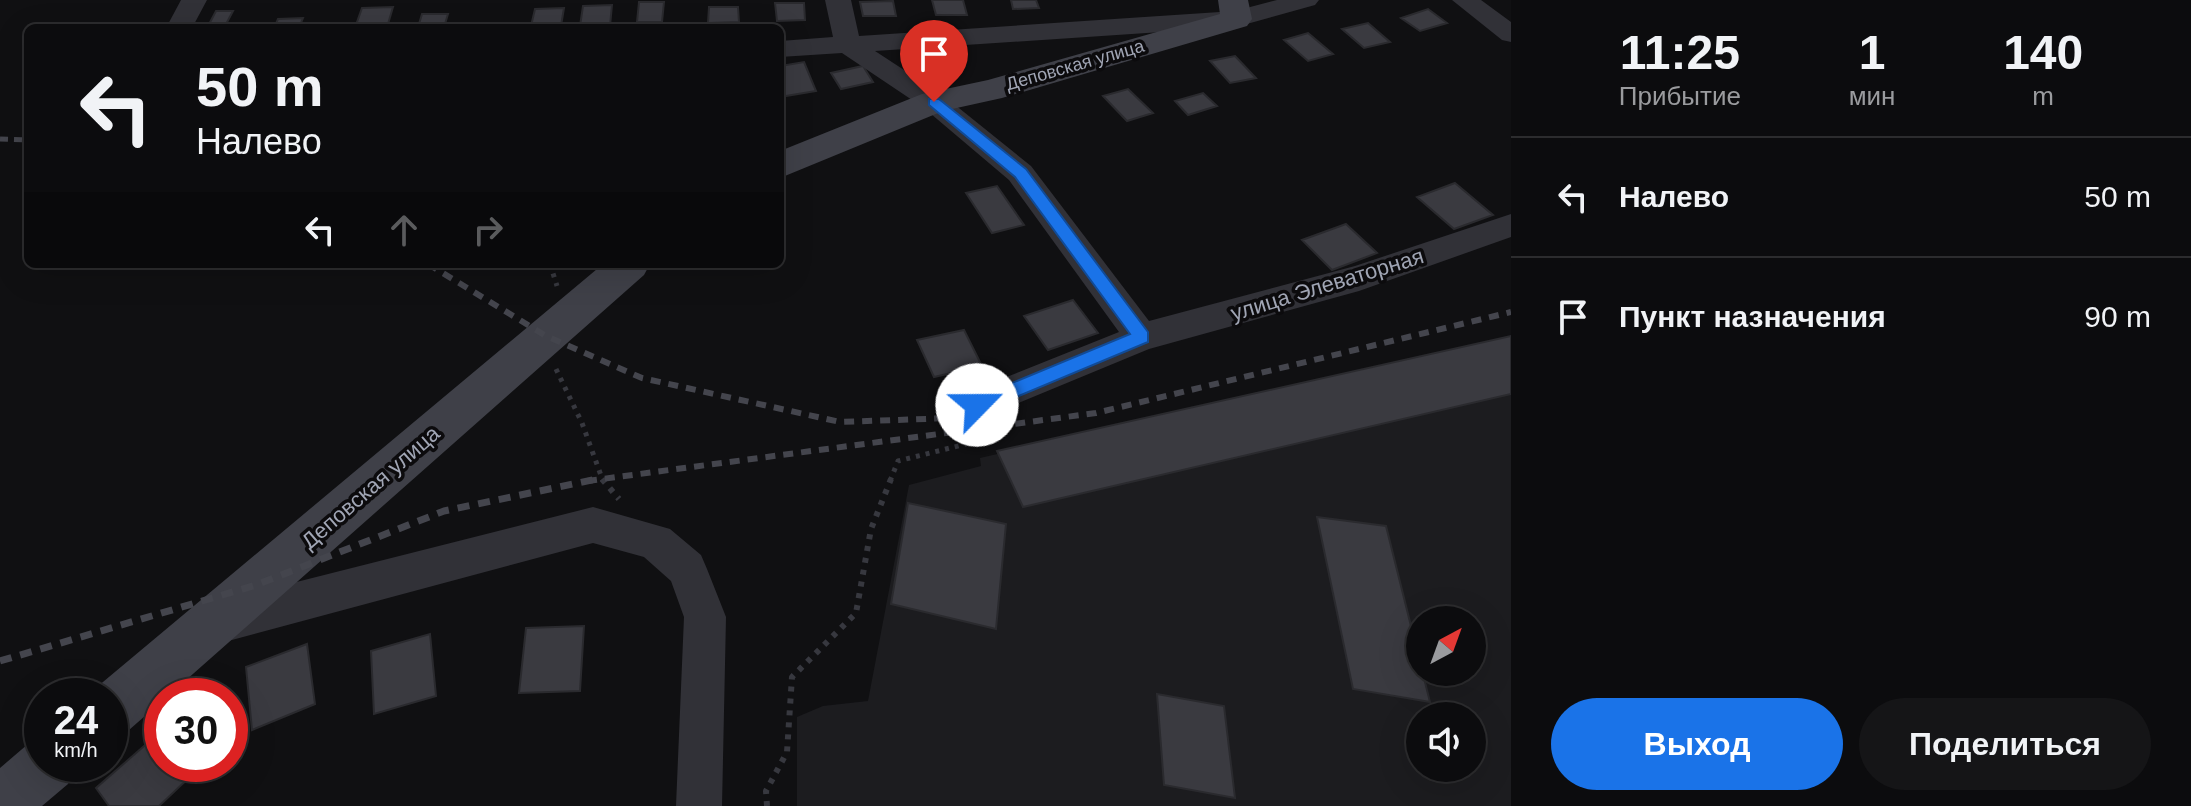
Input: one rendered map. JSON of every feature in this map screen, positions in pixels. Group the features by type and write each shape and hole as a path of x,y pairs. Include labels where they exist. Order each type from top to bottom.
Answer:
{"street":[{"path":"181,24 194,0"},
{"path":"838,0 848,45 934,102 1020,173 1142,337"},
{"name":"Деповская улица","path":"784,49 1306,0"},
{"path":"1465,0 1511,34"},
{"name":"Деповская улица","path":"784,163 934,102 990,90 1234,9"},
{"name":"улица Элеваторная","path":"977,405 1142,337 1359,278 1511,225"},
{"name":"Деповская улица","path":"128,696 625,268"},
{"path":"210,625 593,525 656,542 687,569 705,617 699,806"},
{"path":"0,805 27,782"}],"path":[{"path":"546,336 560,381 582,423 601,478 656,542"},
{"path":"767,806 766,791 787,752 792,677 856,613 871,529 898,461 970,443 977,405"}],"shaded area":[{"path":"1511,336 1511,806 797,806 797,717 823,706 868,701 909,485 981,466 980,458"}],"building":[{"path":"932,0 963,0 967,15 936,15"},
{"path":"1011,0 1036,0 1039,8 1013,9"},
{"path":"893,1 896,16 863,16 860,2"},
{"path":"639,2 664,2 662,22 637,22"},
{"path":"775,3 804,3 805,20 777,21"},
{"path":"612,5 610,24 580,24 583,6"},
{"path":"393,7 388,24 356,24 362,8"},
{"path":"709,7 738,7 739,22 708,23"},
{"path":"564,8 561,24 531,24 535,9"},
{"path":"1428,9 1447,23 1420,31 1401,18"},
{"path":"216,11 233,11 226,24 209,24"},
{"path":"422,14 448,14 445,24 419,24"},
{"path":"303,18 301,24 276,24 278,19"},
{"path":"1368,23 1390,42 1364,48 1342,29"},
{"path":"1308,33 1333,54 1308,61 1284,40"},
{"path":"1235,56 1256,78 1230,83 1210,61"},
{"path":"804,62 816,91 784,96 784,65"},
{"path":"863,66 873,82 841,89 831,73"},
{"path":"1128,89 1153,113 1127,121 1103,96"},
{"path":"1203,93 1217,106 1188,115 1175,101"},
{"path":"1455,183 1493,215 1454,229 1417,197"},
{"path":"997,186 1024,225 992,233 966,193"},
{"path":"1346,224 1377,253 1332,270 1302,240"},
{"path":"1073,300 1098,333 1048,350 1024,316"},
{"path":"964,330 982,366 934,377 917,340"},
{"path":"1511,336 1511,394 1023,507 997,451"},
{"path":"908,503 1006,524 996,629 891,604"},
{"path":"1317,517 1386,526 1406,606 1406,686 1426,686 1430,702 1353,689"},
{"path":"584,626 580,691 519,693 526,628"},
{"path":"430,634 436,696 374,714 371,651"},
{"path":"307,644 315,704 252,730 246,667"},
{"path":"1157,694 1224,706 1235,798 1164,785"},
{"path":"144,746 144,782 184,782 159,806 109,806 96,788 103,782 128,782 128,760"}],"railway":[{"path":"0,139 24,140"},
{"path":"435,268 546,336 642,378 840,422 978,417"},
{"path":"588,481 1096,413 1511,312"},
{"path":"588,481 597,479"},
{"path":"0,661 256,585 444,511 588,481"}],"route":[{"path":"934,102 1020,173 1142,337 977,405"}]}
